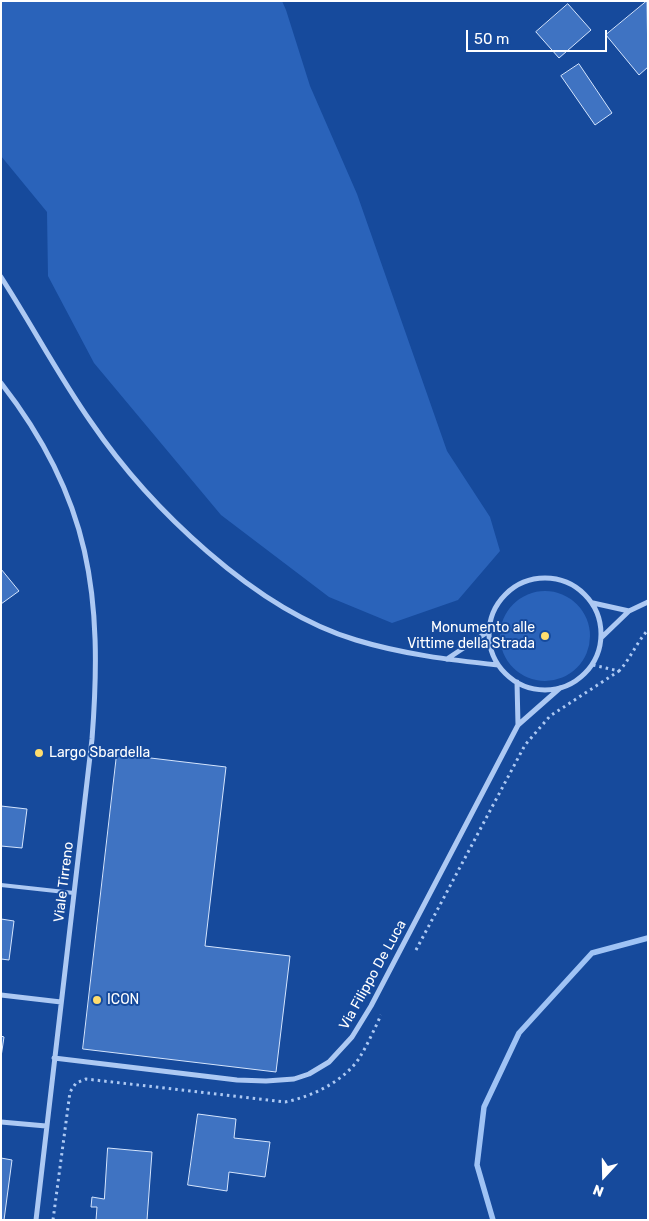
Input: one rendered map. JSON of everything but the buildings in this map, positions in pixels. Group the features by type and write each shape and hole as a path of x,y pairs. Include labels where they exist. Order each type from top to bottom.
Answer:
{"street":[{"path":"1,277 91,422 117,458 168,513 212,555 263,594 324,628 355,640 446,659 498,664"},
{"name":"Viale Tirreno","path":"1,383 29,422 58,473 75,512 85,546 94,609 95,700 36,1220"},
{"path":"548,578 566,581 581,590 593,603 600,620 602,637 593,665 576,681 560,688 543,690 525,687 510,678 498,664 491,648 489,631 492,614 501,598 514,587 530,579 548,578"},
{"path":"602,637 629,611 648,602"},
{"path":"593,603 629,611"},
{"path":"446,659 489,631"},
{"path":"517,682 518,725"},
{"path":"518,725 560,688"},
{"name":"Via Filippo De Luca","path":"54,1058 259,1081 294,1079 323,1067 349,1041 367,1012 518,725"},
{"path":"1,995 61,1002"},
{"path":"1,1122 46,1126"}],"lane":[{"path":"1,885 74,893"}],"path":[{"path":"413,956 525,745 550,716 619,671 630,659 637,641 648,630"},
{"path":"593,665 619,671"},
{"path":"53,1220 70,1092 76,1083 86,1079 285,1102 304,1098 339,1077 357,1061 385,1008"}],"shaded area":[{"path":"1,1 282,1 310,86 357,194 447,451 490,517 500,551 458,600 392,623 329,597 221,515 94,363 48,276 47,212 1,156"},
{"path":"536,591 554,591 570,598 583,611 590,627 590,645 583,661 570,674 554,681 536,681 520,674 507,661 500,645 500,627 507,611 520,598"}],"waterway":[{"path":"493,1220 477,1165 484,1107 519,1033 592,953 648,938"}],"place":[{"name":"Monumento alle Vittime della Strada","path":"545,636"},
{"name":"Largo Sbardella","path":"39,753"},
{"name":"ICON","path":"97,1000"}]}
